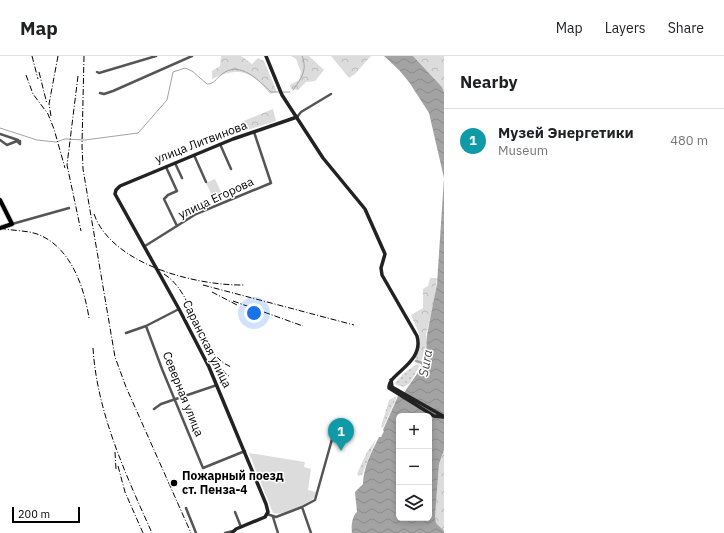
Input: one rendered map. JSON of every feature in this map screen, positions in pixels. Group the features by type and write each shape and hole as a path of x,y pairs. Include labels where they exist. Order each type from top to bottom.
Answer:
{"main road":[{"path":"266,56 278,88 322,158 366,209 385,254 381,268 382,275 417,336 417,346 410,363 392,379 388,387 394,393 434,416 444,417"},
{"name":"улица Литвинова","path":"116,190 120,186 220,144 296,118"},
{"name":"Саранская улица","path":"116,190 115,194 179,308 217,385 266,504 267,514"},
{"path":"0,200 12,224 0,228"},
{"path":"392,379 391,386 444,417"},
{"path":"233,532 259,520 267,514"}],"street":[{"path":"97,72 99,73 156,56"},
{"path":"100,93 104,94 113,91 192,56"},
{"path":"296,118 301,112 331,94"},
{"name":"улица Егорова","path":"145,246 196,214 271,183 254,132"},
{"path":"0,134 20,141 20,144 17,141 7,145 0,140"},
{"path":"220,144 231,169"},
{"path":"194,155 206,182"},
{"path":"175,163 182,178"},
{"path":"166,166 177,191 168,195 164,199 177,226"},
{"path":"12,224 69,208"},
{"path":"126,333 146,326 179,308"},
{"name":"Северная улица","path":"146,326 203,468 245,451"},
{"path":"154,409 161,404 217,385"},
{"path":"267,514 273,517 302,507 316,498 336,425"},
{"path":"302,507 311,533"},
{"path":"186,508 196,533"},
{"path":"235,512 241,527"},
{"path":"273,517 278,533"},
{"path":"225,533 233,532"}],"green space":[{"path":"221,56 241,56 252,64 258,58 264,61 277,92 270,94 257,80 244,73 230,73 212,79 212,71 220,66"},
{"path":"291,56 309,56 324,70 315,81 306,82 298,90 291,89 290,85 299,80 301,72 296,59"},
{"path":"331,56 371,56 355,74 349,78"},
{"path":"413,56 444,56 444,92 442,87"},
{"path":"273,109 276,121 244,131 241,122"},
{"path":"215,179 223,196 214,200 206,183"},
{"path":"430,278 437,278 434,305 426,334 427,342 421,362 416,360 415,357 420,345 420,340 411,315 423,308 423,289 428,286"},
{"path":"417,364 420,365 410,383 404,387 396,385 395,383 404,373"},
{"path":"397,396 383,428 381,427 389,400"},
{"path":"376,439 362,475 359,476 357,474 367,452"},
{"path":"444,450 444,531 436,523 435,517 439,464"},
{"path":"249,453 305,462 304,467 311,469 308,490 316,492 314,498 300,507 283,513 273,513"}],"water":[{"path":"384,56 413,56 442,87 444,92 444,178 429,113 409,82"},
{"name":"Sura","path":"444,178 444,450 439,464 435,517 436,523 444,531 444,533 352,533 352,522 357,512 355,492 363,484 363,478 368,460 379,437 381,437 384,431 383,430 398,396 401,397 419,371 426,353 427,335 437,284"}],"waterway":[{"path":"293,90 303,74 304,61 302,56"},
{"path":"0,128 37,140 56,142 65,139 85,140 138,133 167,100 173,72 185,68 192,71 207,84 213,82 229,70 236,69 249,74 271,92 280,92"},
{"path":"283,92 290,92"},
{"name":"Sura","path":"416,361 422,363"}],"railway":[{"path":"32,56 38,79"},
{"path":"51,116 49,104 58,56"},
{"path":"84,56 82,145 83,169 115,357 126,387 191,533"},
{"path":"39,72 47,104"},
{"path":"26,75 33,94 48,114 54,129 65,168"},
{"path":"78,76 67,165 81,231"},
{"path":"94,214 104,232 118,247 137,259 158,269 204,282 245,285"},
{"path":"0,228 37,234 49,240 67,257 74,268 79,281 87,306 89,318"},
{"path":"164,274 175,283 183,295 210,349 219,359 231,367"},
{"path":"203,285 354,325"},
{"path":"212,292 237,305"},
{"path":"233,301 303,326"},
{"path":"93,348 100,396 114,443 132,489 152,533"},
{"path":"216,361 230,377"},
{"path":"115,452 116,469"},
{"path":"118,466 125,492 143,533"}],"place":[{"name":"Музей Энергетики","path":"341,451"},
{"name":"Пожарный поезд ст. Пенза-4","path":"174,483"}]}
